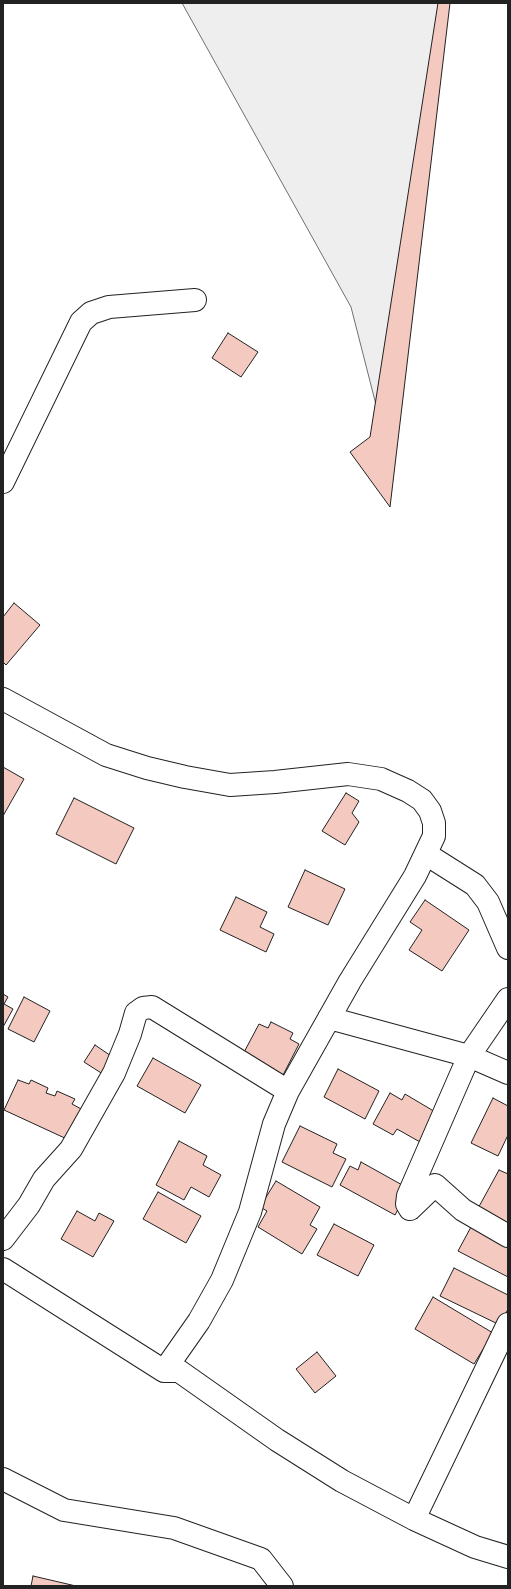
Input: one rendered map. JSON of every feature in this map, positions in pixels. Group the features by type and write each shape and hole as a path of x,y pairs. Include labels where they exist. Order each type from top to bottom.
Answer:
{"street":[{"path":"3,482 81,322 91,313 109,307 195,300"},
{"path":"3,699 106,755 185,777 230,784 275,782 348,774 381,779 408,791 422,800 430,811 434,823 434,836 415,876 350,981 288,1091 274,1124 250,1212 222,1280 199,1321 164,1371"},
{"path":"426,854 475,885 488,902 508,948"},
{"path":"508,998 469,1056 408,1196 407,1204 410,1209 435,1185 462,1210 508,1236"},
{"path":"3,1240 28,1205 44,1179 71,1149 114,1074 130,1034 136,1013 143,1008 152,1007 288,1091"},
{"path":"329,1018 469,1056 508,1073"},
{"path":"3,1269 164,1371 179,1371 277,1440 342,1481 475,1547 508,1557"},
{"path":"414,1518 508,1324"},
{"path":"3,1480 64,1510 174,1528 261,1559 282,1586"}],"shaded area":[{"path":"182,3 444,3 385,440 351,307"}],"building":[{"path":"438,3 450,3 390,507 350,452 370,437"},
{"path":"228,333 258,352 241,377 212,358"},
{"path":"14,603 40,625 6,665 3,662 3,617"},
{"path":"3,767 24,779 3,816"},
{"path":"346,793 359,801 352,813 359,822 345,845 322,831"},
{"path":"74,798 134,828 116,864 56,834"},
{"path":"305,870 345,889 328,925 288,907"},
{"path":"236,897 267,912 260,927 274,934 266,952 220,930"},
{"path":"425,900 469,930 442,971 409,950 422,930 410,922"},
{"path":"3,994 8,997 4,1004 13,1009 3,1027"},
{"path":"24,997 50,1011 34,1042 8,1029"},
{"path":"271,1022 293,1033 290,1039 299,1044 282,1077 242,1056 259,1024 268,1028"},
{"path":"95,1045 117,1060 106,1076 84,1062"},
{"path":"153,1058 201,1085 185,1113 137,1086"},
{"path":"338,1069 379,1091 365,1119 324,1097"},
{"path":"18,1080 29,1084 31,1080 48,1088 46,1093 55,1096 57,1091 75,1099 72,1104 83,1110 69,1140 4,1110"},
{"path":"390,1093 402,1100 405,1094 437,1113 420,1142 397,1129 393,1135 373,1124"},
{"path":"493,1098 508,1106 508,1135 498,1156 471,1143"},
{"path":"300,1126 337,1144 333,1153 346,1159 332,1187 282,1162"},
{"path":"179,1141 207,1156 203,1165 221,1175 209,1197 191,1187 184,1200 156,1185"},
{"path":"361,1162 404,1186 403,1200 395,1215 340,1185 350,1166 358,1170"},
{"path":"499,1170 508,1174 508,1229 476,1212"},
{"path":"276,1181 320,1207 310,1225 317,1229 302,1254 258,1227 267,1211 260,1207"},
{"path":"158,1192 201,1216 186,1243 143,1219"},
{"path":"77,1211 95,1221 99,1213 114,1221 93,1257 61,1239"},
{"path":"334,1224 374,1245 358,1276 317,1255"},
{"path":"471,1227 508,1247 508,1277 458,1251"},
{"path":"454,1268 508,1295 508,1309 500,1325 440,1296"},
{"path":"433,1297 493,1333 474,1364 415,1329"},
{"path":"317,1352 336,1376 315,1393 296,1369"},
{"path":"33,1576 76,1586 31,1586"}]}
